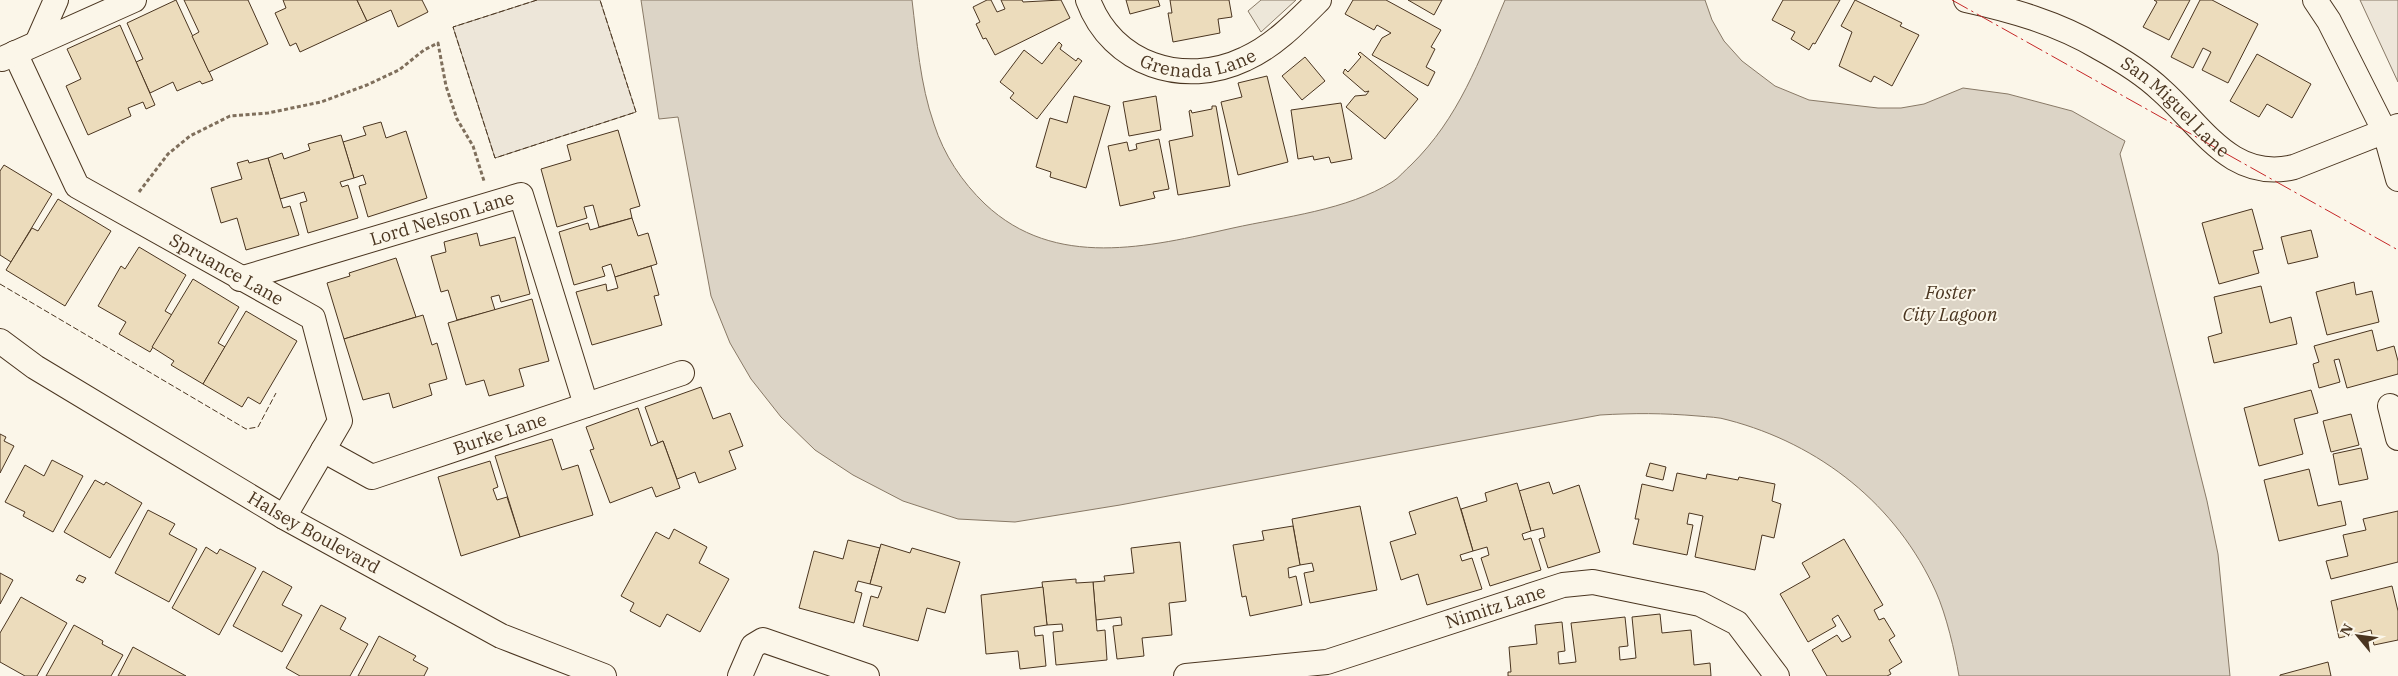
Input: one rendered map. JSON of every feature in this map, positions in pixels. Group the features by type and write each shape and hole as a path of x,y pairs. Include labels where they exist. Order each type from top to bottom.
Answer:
{"street":[{"path":"37,43 56,0"},
{"path":"8,56 134,0"},
{"name":"Grenada Lane","path":"1088,0 1101,27 1130,55 1163,68 1202,73 1245,60 1287,32 1319,0"},
{"name":"San Miguel Lane","path":"1966,0 2050,24 2100,48 2150,81 2236,161 2254,168 2278,170 2294,167 2392,129"},
{"path":"2315,0 2392,129 2398,179"},
{"name":"Spruance Lane","path":"8,56 77,186 240,279 313,318 340,421 284,518"},
{"name":"Lord Nelson Lane","path":"240,279 521,195 586,405"},
{"name":"Halsey Boulevard","path":"0,341 35,367 284,518 501,636 604,676"},
{"name":"Halsey Boulevard","path":"0,359 35,367"},
{"name":"Burke Lane","path":"323,450 372,477 682,373"},
{"path":"2390,406 2398,438"},
{"name":"Nimitz Lane","path":"1186,676 1329,669 1563,585 1593,582 1700,604 1737,623 1776,676"},
{"path":"740,676 753,646 763,640 867,676"}],"path":[{"path":"126,214 144,185 168,154 190,136 230,116 268,113 321,102 368,85 398,70 424,50 438,43 446,86 457,119 472,146 490,204"}],"shaded area":[{"path":"537,0 600,0 636,112 495,158 453,27"},
{"path":"1261,0 1296,0 1261,32 1248,11"},
{"path":"2360,0 2398,0 2398,82"}],"water":[{"name":"Foster City Lagoon","path":"641,0 912,0 925,94 938,135 948,157 969,187 985,204 1012,225 1041,238 1072,246 1103,248 1168,242 1336,206 1375,192 1392,182 1411,165 1442,128 1466,88 1505,0 1705,0 1712,20 1724,41 1742,61 1775,86 1809,100 1878,108 1901,108 1924,104 1963,88 2008,94 2072,111 2125,141 2120,154 2207,501 2218,554 2230,676 1959,676 1950,633 1936,592 1920,561 1900,532 1877,506 1852,482 1824,462 1794,445 1762,431 1717,418 1660,414 1600,415 1120,505 1015,522 958,519 903,501 853,475 815,450 781,417 751,379 730,343 711,296 678,117 659,119"}],"building":[{"path":"176,0 213,80 202,84 200,81 177,91 173,82 150,93 136,62 143,59 127,23"},
{"path":"184,0 248,0 268,44 209,72 192,36 199,32"},
{"path":"283,0 357,0 367,21 300,52 296,43 290,46 275,13 286,8"},
{"path":"357,0 422,0 428,12 398,27 391,10 367,21"},
{"path":"991,0 997,12 1005,9 1001,0 1022,0 1023,2 1061,0 1070,18 995,55 986,38 983,39 976,24 980,22 973,7"},
{"path":"1126,0 1158,0 1160,6 1130,14"},
{"path":"1170,0 1229,0 1232,17 1218,19 1220,33 1173,42 1168,13 1172,13"},
{"path":"1353,0 1386,0 1441,30 1431,47 1435,49 1426,67 1435,72 1428,86 1372,55 1382,38 1391,33 1377,25 1374,30 1345,14"},
{"path":"1408,0 1442,0 1434,15"},
{"path":"1783,0 1840,0 1815,44 1813,43 1809,50 1791,39 1795,32 1772,20"},
{"path":"1855,0 1902,23 1900,26 1919,35 1892,86 1874,76 1871,82 1839,66 1852,32 1841,26"},
{"path":"2154,0 2190,0 2169,40 2143,27 2157,2"},
{"path":"2200,0 2212,0 2258,24 2228,83 2202,70 2211,52 2203,48 2193,68 2171,57"},
{"path":"120,25 155,105 146,109 143,102 128,108 131,116 88,135 66,86 81,79 67,49"},
{"path":"1059,42 1062,45 1060,49 1076,61 1078,58 1082,61 1037,119 1010,98 1014,93 1000,82 1024,50 1042,64"},
{"path":"1360,52 1418,99 1385,139 1346,107 1355,96 1366,95 1369,91 1365,92 1343,73 1345,69 1348,72 1361,57 1358,54"},
{"path":"2257,54 2311,84 2292,118 2267,104 2259,117 2230,101"},
{"path":"1305,57 1325,81 1302,100 1282,76"},
{"path":"1267,76 1288,162 1238,175 1221,102 1242,97 1238,83"},
{"path":"1074,96 1110,106 1086,188 1050,177 1051,172 1036,167 1050,118 1067,123"},
{"path":"1156,96 1161,130 1129,136 1123,102"},
{"path":"1341,103 1352,159 1331,163 1329,157 1314,160 1313,156 1298,159 1291,110"},
{"path":"1212,106 1216,106 1230,186 1178,195 1169,141 1193,136 1189,111 1191,110 1192,113 1212,109"},
{"path":"381,122 386,138 406,131 427,198 368,217 359,186 366,184 363,175 354,178 343,142 366,135 363,127"},
{"path":"618,130 640,206 630,209 632,218 599,227 593,205 584,207 587,218 557,227 541,169 571,160 567,145"},
{"path":"341,135 354,178 340,182 342,187 348,185 358,218 308,233 300,203 307,201 304,192 280,199 268,158 282,153 284,159 310,150 308,144"},
{"path":"1159,139 1169,189 1153,192 1155,198 1120,206 1108,146 1127,142 1129,151 1137,149 1136,144"},
{"path":"268,158 283,208 290,206 299,235 246,250 237,218 221,223 211,188 242,179 237,163 248,160 249,163"},
{"path":"4,165 52,194 11,262 0,255 0,171"},
{"path":"58,199 111,231 65,306 6,270 32,228 38,231"},
{"path":"2252,209 2263,249 2253,251 2259,273 2219,284 2202,223"},
{"path":"632,218 638,236 648,233 657,264 615,277 611,264 602,267 605,276 574,285 559,232 588,223 590,230"},
{"path":"2311,230 2318,257 2288,264 2281,237"},
{"path":"477,233 480,246 515,237 530,294 501,302 499,295 491,297 495,310 457,320 448,290 441,292 431,256 446,252 444,242"},
{"path":"139,247 186,275 165,311 172,315 150,352 119,334 126,322 98,306 121,266 125,269"},
{"path":"396,258 416,317 344,339 327,283 350,276 349,273"},
{"path":"651,266 659,295 654,296 662,325 592,345 576,292 606,284 607,291 618,288 615,277"},
{"path":"193,279 239,307 218,343 225,347 203,384 171,365 174,361 152,347"},
{"path":"2354,282 2356,295 2372,291 2379,322 2327,335 2316,292"},
{"path":"2261,286 2270,323 2291,317 2297,344 2214,363 2208,337 2222,333 2214,297"},
{"path":"532,299 549,361 519,369 524,386 489,396 484,380 466,385 448,323"},
{"path":"246,311 297,341 260,404 248,397 242,407 203,384"},
{"path":"423,315 432,345 437,343 447,379 429,384 432,395 393,408 389,393 363,400 344,339"},
{"path":"2372,330 2377,351 2394,346 2398,361 2398,374 2347,388 2339,359 2334,360 2340,382 2319,388 2313,364 2319,362 2314,346"},
{"path":"701,387 713,419 730,413 743,446 729,451 736,469 699,483 695,472 677,479 663,441 658,443 645,407"},
{"path":"2311,390 2318,413 2294,419 2303,454 2259,466 2244,408"},
{"path":"638,408 651,446 663,441 680,488 656,497 652,487 610,503 590,450 594,449 586,427"},
{"path":"2351,414 2359,445 2331,452 2323,421"},
{"path":"0,434 6,437 4,441 14,446 0,473"},
{"path":"552,439 562,470 578,465 593,515 520,537 495,456"},
{"path":"2361,448 2368,479 2339,485 2333,454"},
{"path":"52,460 83,476 53,532 23,516 25,512 5,502 25,465 44,476"},
{"path":"490,461 498,487 493,489 497,500 507,497 520,537 461,556 438,477"},
{"path":"1650,463 1666,467 1663,480 1646,476"},
{"path":"2309,469 2318,506 2341,501 2346,525 2279,541 2264,480"},
{"path":"1677,473 1706,479 1707,474 1738,480 1739,477 1775,484 1772,501 1781,504 1774,538 1762,535 1755,570 1695,557 1703,516 1689,513 1687,524 1693,525 1687,555 1633,544 1639,519 1635,519 1642,484 1673,491"},
{"path":"95,480 104,485 106,482 142,503 110,558 64,532"},
{"path":"1549,482 1553,494 1579,485 1600,552 1548,568 1539,539 1545,537 1543,528 1531,531 1519,491"},
{"path":"1517,483 1531,531 1522,534 1524,540 1531,538 1541,570 1490,586 1481,558 1489,555 1487,547 1473,551 1461,509 1487,501 1485,493"},
{"path":"1457,497 1473,551 1460,555 1462,561 1472,558 1482,589 1427,605 1418,574 1401,580 1390,542 1416,534 1409,512"},
{"path":"1360,506 1377,590 1310,603 1304,573 1314,571 1312,563 1300,565 1292,519"},
{"path":"148,510 175,524 169,534 197,549 169,602 115,573"},
{"path":"2398,511 2398,562 2331,579 2326,561 2348,556 2343,535 2366,530 2363,519"},
{"path":"1293,526 1300,565 1288,568 1289,578 1296,576 1302,605 1250,616 1246,596 1242,597 1233,545 1264,540 1262,531"},
{"path":"674,529 707,547 699,563 729,579 700,632 667,614 660,627 630,611 634,603 621,596 656,532 669,539"},
{"path":"1844,539 1883,605 1874,610 1879,620 1884,618 1895,636 1889,640 1902,662 1889,670 1891,674 1887,676 1827,676 1812,650 1837,635 1842,642 1851,637 1838,615 1832,619 1836,626 1808,642 1780,594 1810,577 1802,563"},
{"path":"848,540 880,548 870,584 858,581 855,591 862,593 854,623 799,608 814,551 843,559"},
{"path":"1180,542 1186,601 1169,603 1172,635 1142,638 1144,656 1117,659 1113,626 1122,625 1121,617 1096,620 1093,582 1105,581 1104,576 1134,573 1131,548"},
{"path":"881,544 910,553 912,548 960,562 945,613 927,608 918,641 863,626 871,596 878,598 882,587 870,584"},
{"path":"206,547 217,554 220,549 256,568 219,635 172,608"},
{"path":"263,571 292,587 282,605 302,615 282,652 233,626"},
{"path":"0,573 13,580 0,604"},
{"path":"79,575 86,578 83,583 76,580"},
{"path":"1076,579 1076,583 1093,582 1097,631 1105,630 1107,660 1056,665 1053,632 1063,631 1062,624 1047,625 1042,582"},
{"path":"2392,586 2398,611 2398,640 2374,645 2371,630 2339,638 2331,601"},
{"path":"1043,587 1047,625 1034,627 1035,636 1043,635 1046,666 1020,669 1018,651 986,654 981,595"},
{"path":"21,597 67,623 37,676 25,676 0,662 0,633"},
{"path":"321,605 346,618 340,629 368,644 350,676 300,676 286,668"},
{"path":"1660,614 1662,633 1691,630 1694,665 1710,663 1711,676 1508,676 1508,672 1511,672 1509,647 1537,644 1535,625 1562,622 1565,651 1558,652 1559,664 1576,662 1571,623 1625,617 1628,646 1619,647 1620,660 1636,658 1632,617"},
{"path":"74,625 103,641 102,644 123,655 111,676 46,676"},
{"path":"379,636 416,656 413,660 428,668 424,676 358,676"},
{"path":"133,647 186,676 118,676"},
{"path":"2328,662 2331,676 2280,676 2280,675"}],"fence":[{"path":"537,0 453,27 495,158 636,112 600,0"},
{"path":"0,284 246,429 258,427 276,393"}],"power":[{"path":"1952,0 2398,250"}]}
